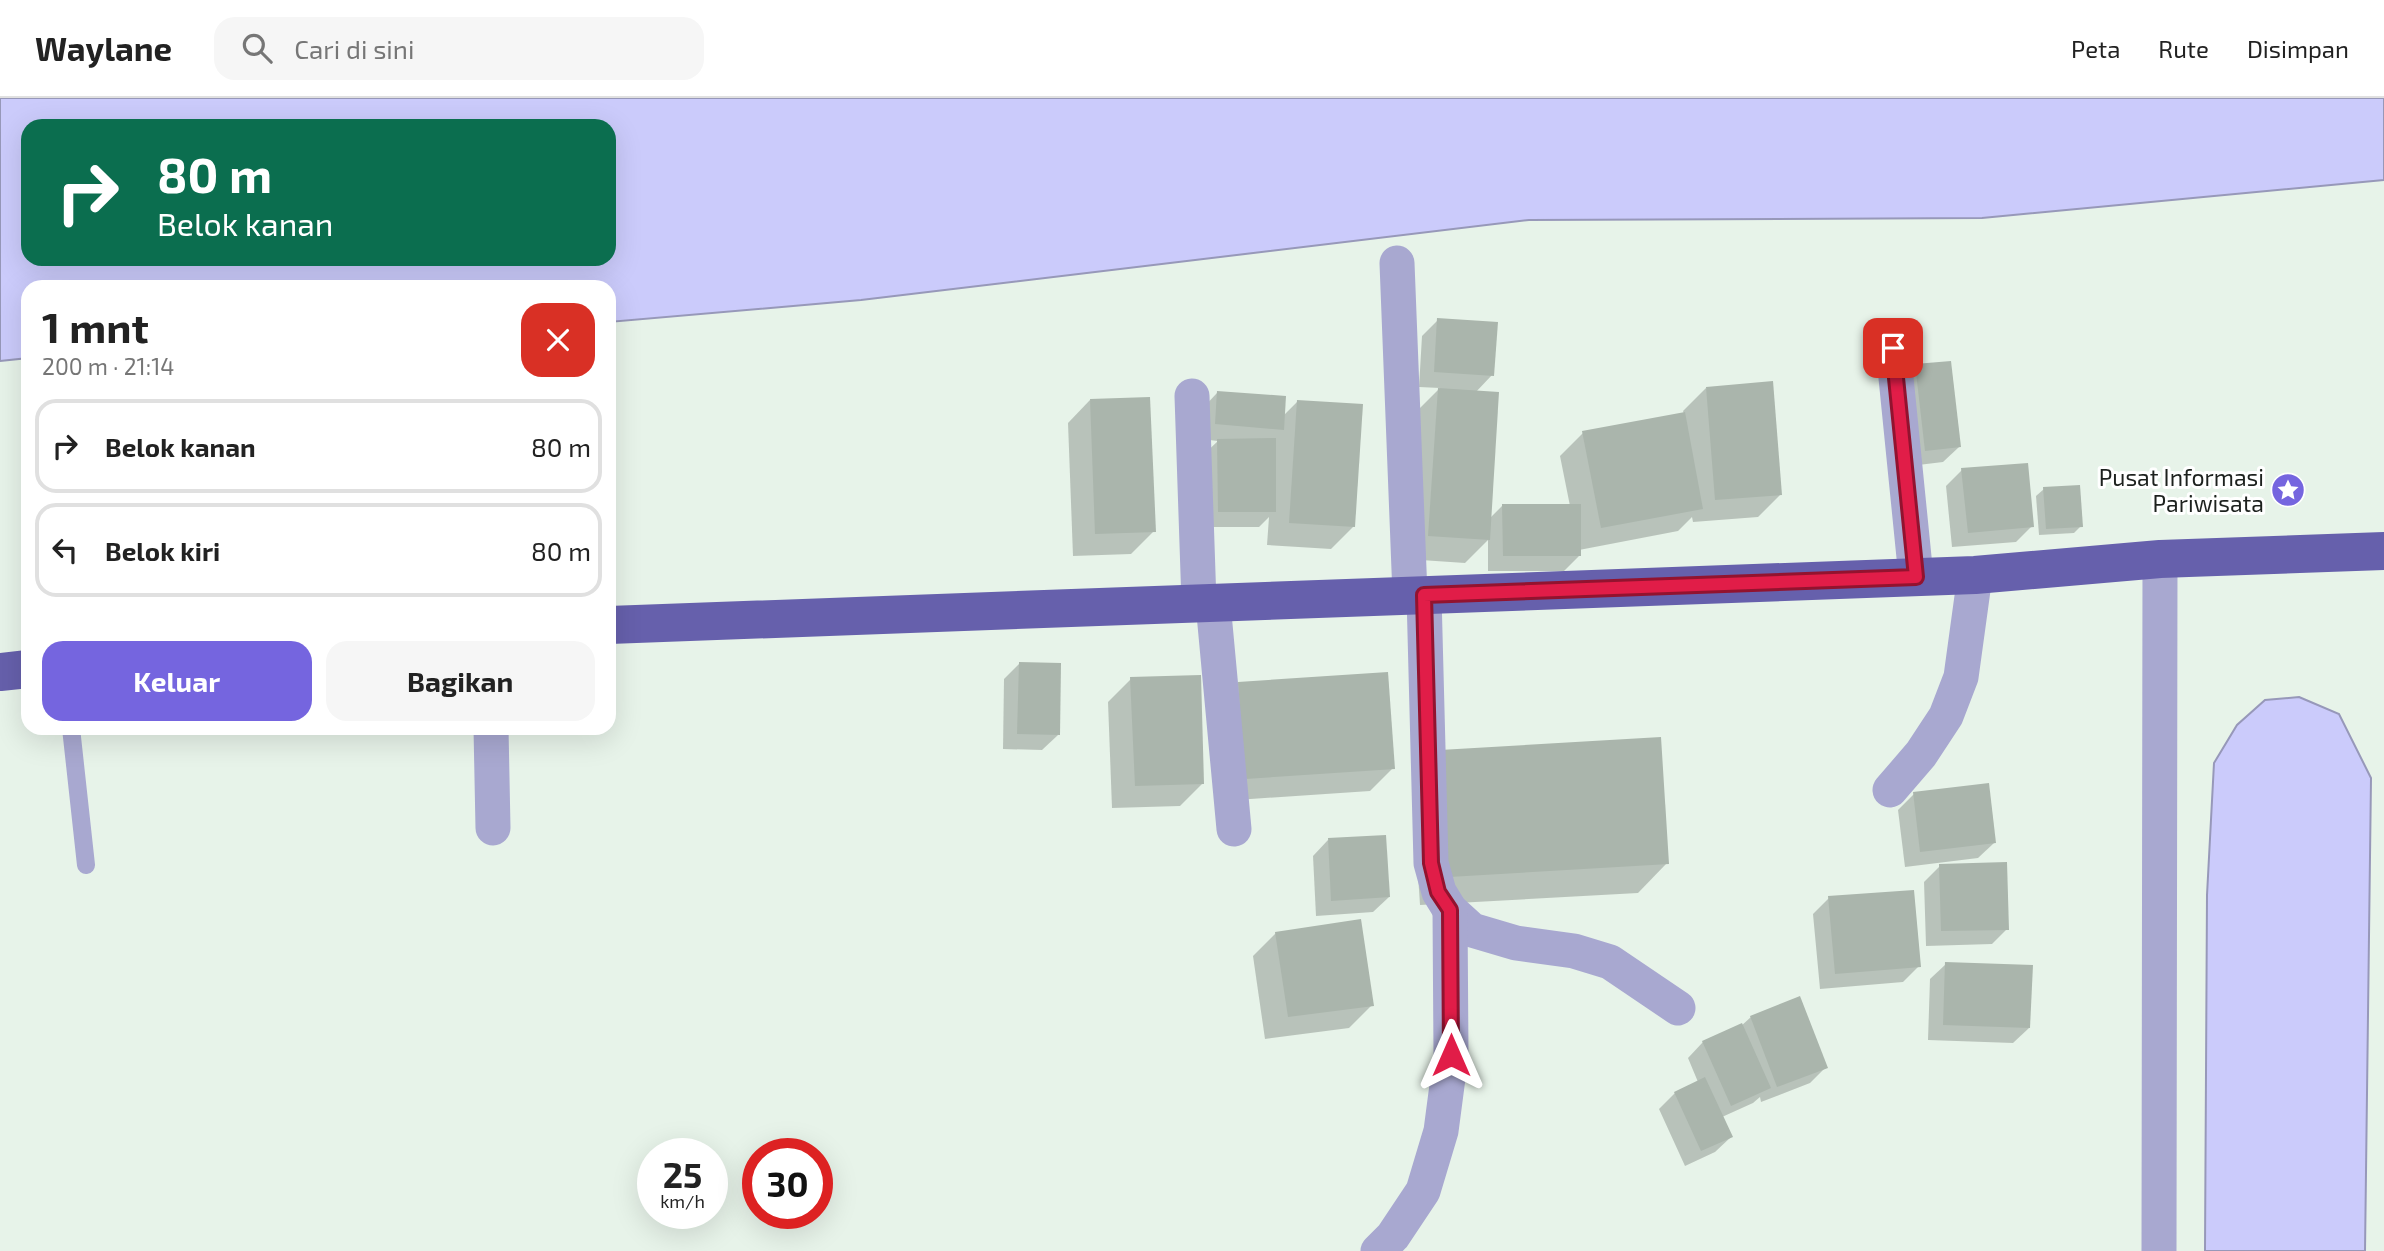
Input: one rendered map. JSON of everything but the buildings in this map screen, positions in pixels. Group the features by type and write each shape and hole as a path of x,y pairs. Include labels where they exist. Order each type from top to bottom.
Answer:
{"highway":[{"path":"616,625 1975,575 2160,559 2384,551"},
{"path":"0,672 21,670"}],"street":[{"path":"1397,263 1431,863 1438,892 1450,910 1472,930 1516,943 1574,951 1610,961 1678,1008"},
{"path":"1893,348 1916,577"},
{"path":"1192,396 1206,603 1234,828"},
{"path":"2159,1251 2160,559"},
{"path":"1890,790 1921,754 1946,716 1962,677 1975,575"},
{"path":"491,735 493,828"},
{"path":"1378,1251 1393,1236 1423,1191 1441,1130 1451,1055 1450,910"}],"lane":[{"path":"73,735 86,865"}],"water":[{"path":"0,98 2384,98 2384,180 1982,218 1529,220 861,300 616,321 616,280 21,280 21,359 0,361"},
{"path":"2299,697 2339,714 2371,778 2365,1251 2205,1251 2207,895 2214,763 2237,725 2265,700"}],"place":[{"name":"Pusat Informasi Pariwisata","path":"2288,490"}],"route":[{"path":"1451,1055 1450,910 1438,892 1431,863 1424,595 1916,577 1893,348"}]}
